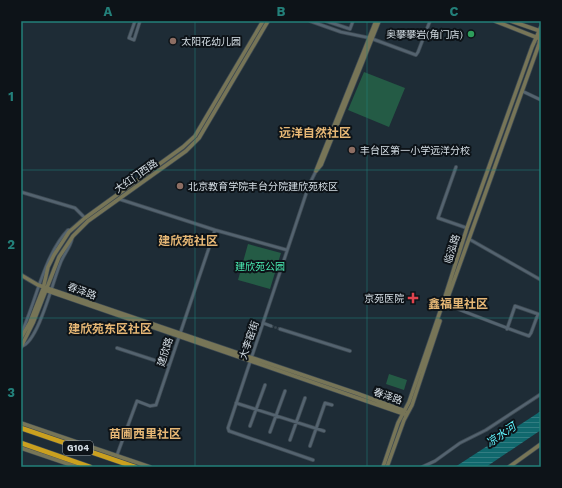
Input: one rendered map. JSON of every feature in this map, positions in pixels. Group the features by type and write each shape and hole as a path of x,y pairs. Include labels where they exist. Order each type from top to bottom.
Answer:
{"highway":[{"name":"G104","path":"21,428 135,467"},
{"name":"G104","path":"22,444 90,467"}],"main road":[{"name":"大红门西路","path":"21,347 29,333 45,288 52,255 71,230 85,218 183,147 195,136 262,21"},
{"name":"大红门西路","path":"21,338 30,322 59,257 79,228 186,151 199,138 268,21"},
{"name":"大李窑街","path":"316,171 378,21"},
{"path":"495,21 539,38 540,30 511,21"},
{"name":"临泓路","path":"387,467 404,413 412,405 445,304 522,91 539,38"},
{"name":"临泓路","path":"383,467 409,402 467,228 539,38"},
{"name":"春泽路","path":"21,277 45,288 404,413"},
{"path":"21,423 150,467"},
{"path":"22,444 36,453 77,467"},
{"path":"509,467 541,444"}],"street":[{"path":"135,21 128,38 134,40 140,21"},
{"path":"310,21 341,32 371,38 416,55 430,21"},
{"path":"326,21 350,29 353,21"},
{"path":"341,32 343,27"},
{"path":"522,91 541,100"},
{"path":"456,167 438,218 467,228"},
{"name":"大李窑街","path":"313,460 229,431 228,428 287,250 309,186 316,171"},
{"path":"21,192 75,208 85,218"},
{"path":"119,199 215,230 287,250"},
{"name":"建欣路","path":"117,456 137,401 150,406 156,405 215,230"},
{"path":"469,239 541,280"},
{"path":"21,334 45,288"},
{"path":"445,304 507,328 529,336 538,314 515,306 507,328"},
{"path":"263,323 271,326"},
{"path":"280,329 350,350"},
{"path":"117,348 169,365"},
{"path":"250,426 265,385"},
{"path":"270,432 285,391"},
{"path":"422,467 460,443 486,430 541,394"},
{"path":"290,440 305,398"},
{"path":"236,403 324,431"},
{"path":"310,446 325,403 332,405"}],"green space":[{"path":"364,72 405,88 389,127 348,110"},
{"name":"建欣苑公园","path":"248,244 281,253 270,289 238,280"},
{"path":"389,374 407,380 404,390 386,384"}],"shaded area":[{"path":"541,411 541,430 486,467 455,467"}],"tunnel":[{"path":"271,326 280,329"}],"place":[{"name":"奥攀攀岩(角门店)","path":"471,34"},
{"name":"太阳花幼儿园","path":"173,41"},
{"name":"丰台区第一小学远洋分校","path":"352,150"},
{"name":"北京教育学院丰台分院建欣苑校区","path":"180,186"},
{"name":"京苑医院","path":"413,298"}],"district":[{"name":"远洋自然社区","path":"315,133"},
{"name":"建欣苑社区","path":"188,241"},
{"name":"鑫福里社区","path":"458,304"},
{"name":"建欣苑东区社区","path":"110,329"},
{"name":"苗圃西里社区","path":"145,434"}],"water label":[{"name":"凉水河","path":"501,435"}]}
